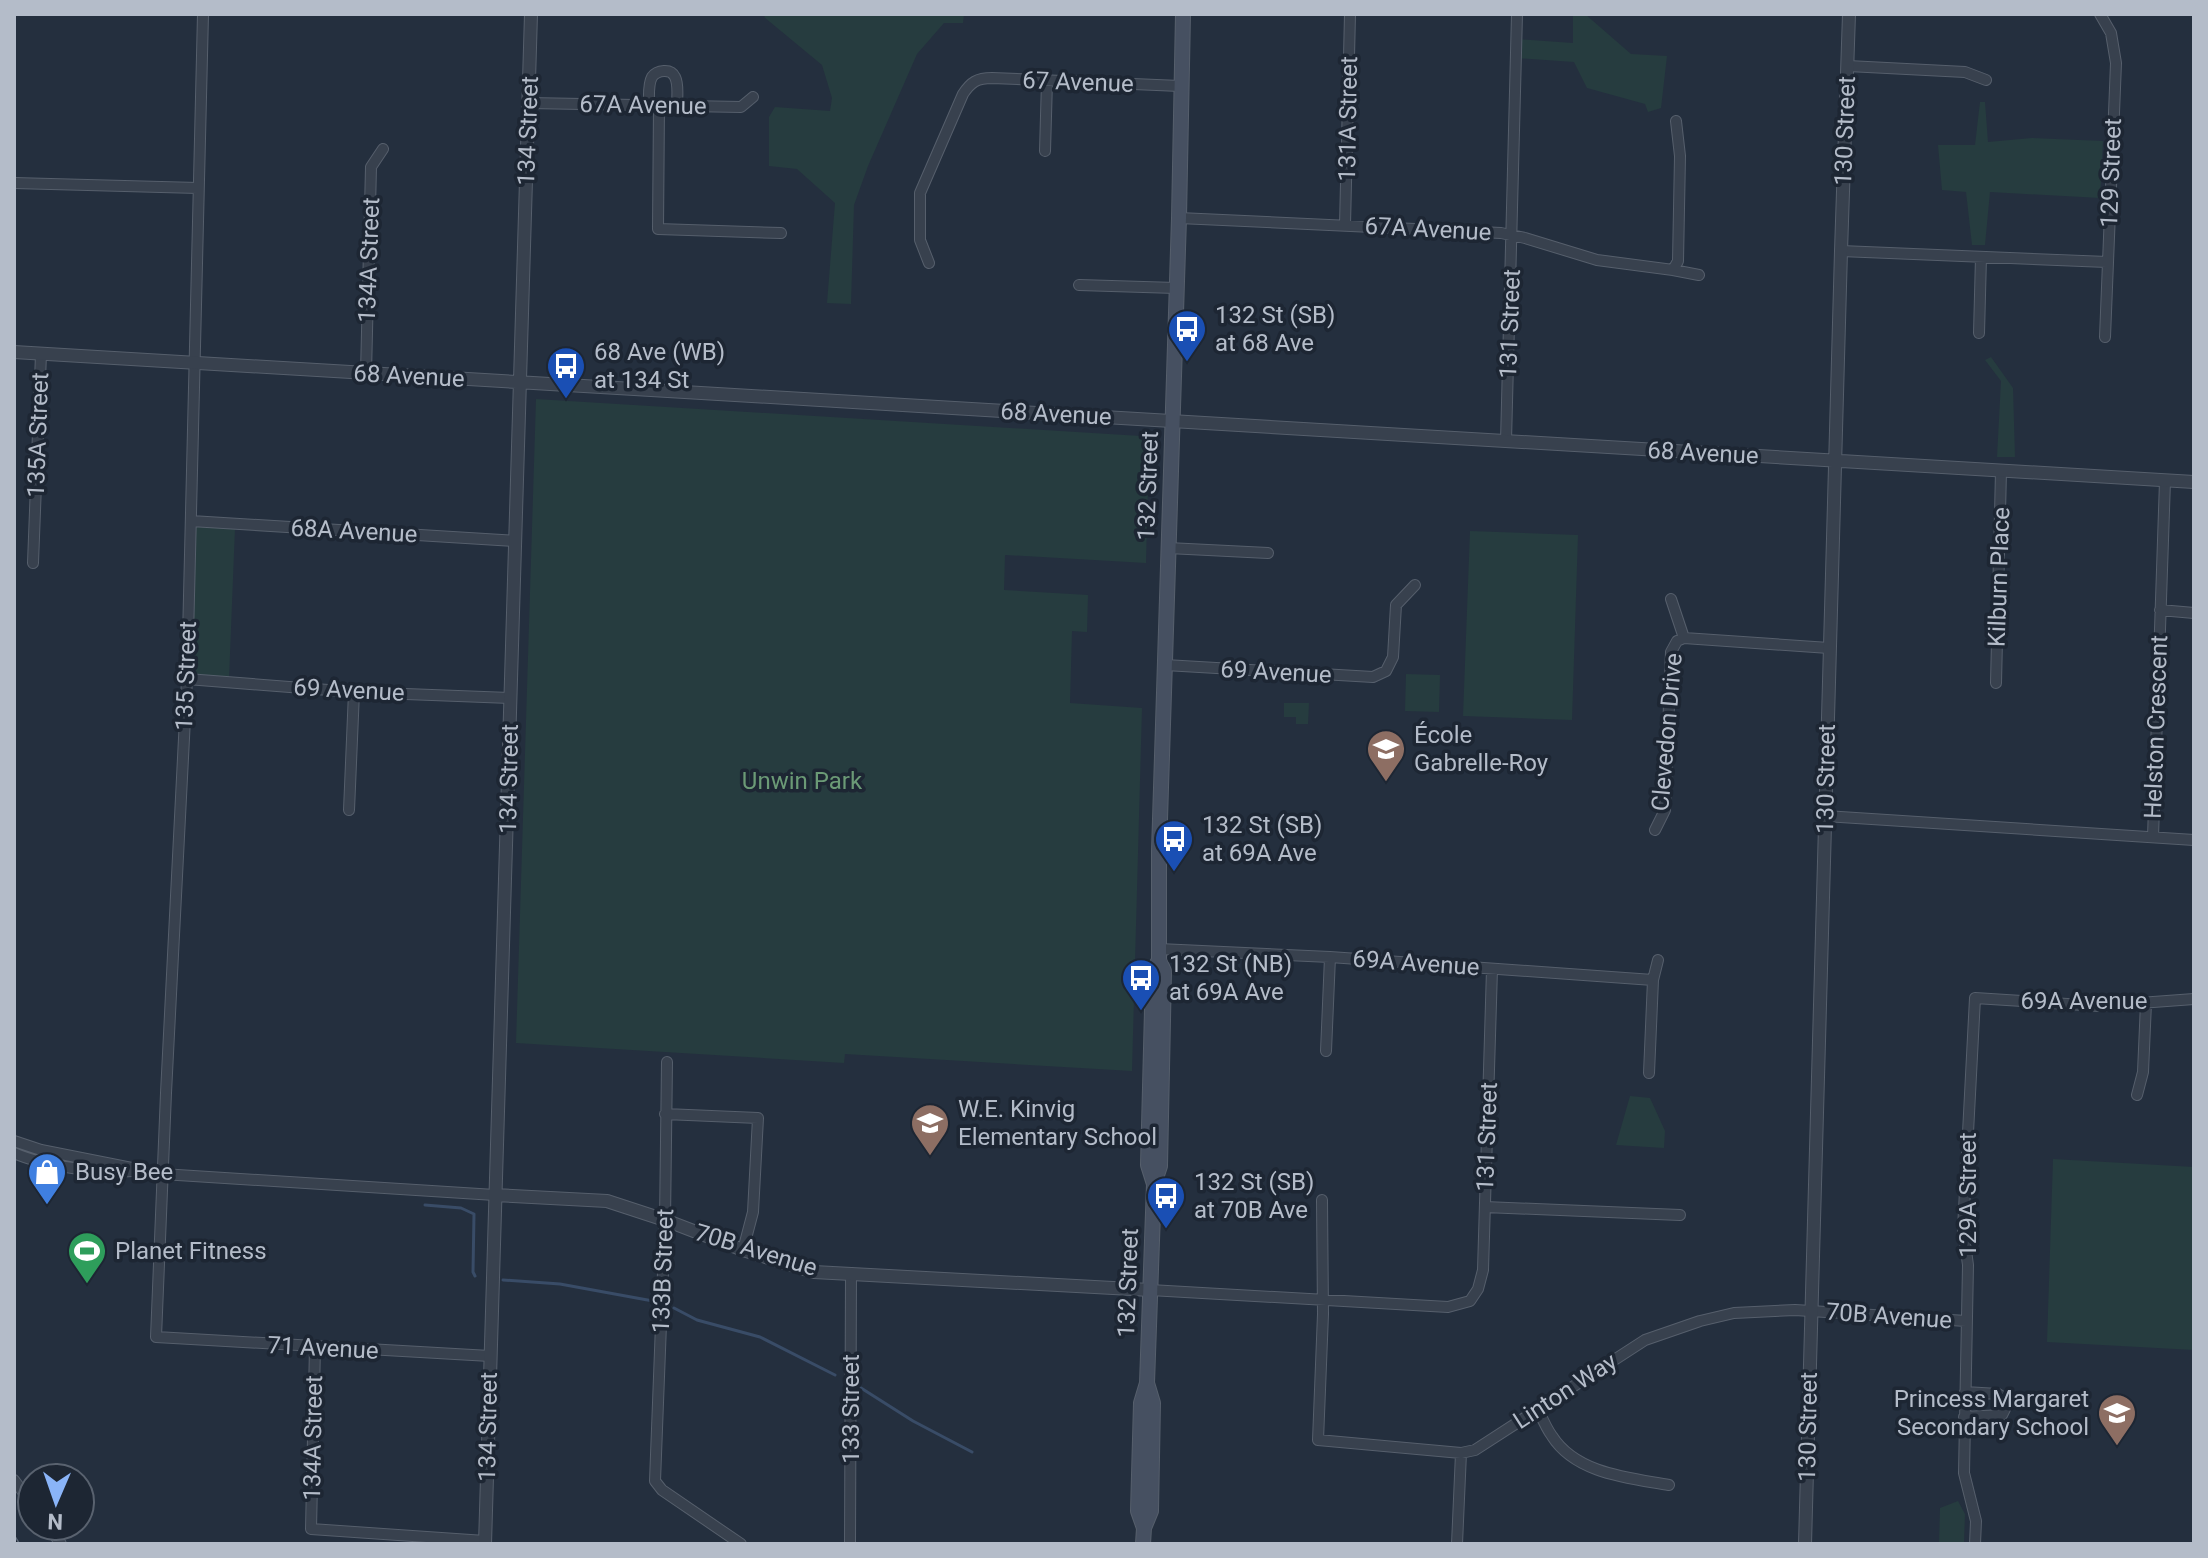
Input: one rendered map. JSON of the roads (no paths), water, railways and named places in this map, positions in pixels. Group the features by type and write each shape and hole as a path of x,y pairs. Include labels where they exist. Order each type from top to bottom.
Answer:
{"main road":[{"name":"132 Street","path":"1143,1544 1144,1528 1151,1511 1153,1403 1147,1383 1154,1184 1161,1151 1164,971 1159,954 1159,851 1183,14"}],"street":[{"name":"135 Street","path":"156,1337 187,679 203,14"},
{"name":"134 Street","path":"485,1542 531,14"},
{"name":"131A Street","path":"1345,225 1350,14"},
{"name":"131 Street","path":"1506,441 1517,14"},
{"name":"130 Street","path":"1805,1544 1849,14"},
{"name":"129 Street","path":"2100,14 2111,33 2116,63 2105,337"},
{"path":"1848,66 1965,72 1986,80"},
{"path":"677,105 675,77 664,71 656,73 651,78 658,229 781,233"},
{"name":"67 Avenue","path":"929,263 920,240 920,193 963,94 976,80 992,78 1180,86"},
{"path":"1045,151 1047,81"},
{"name":"67A Avenue","path":"529,103 741,107 753,97"},
{"path":"1675,265 1680,156 1676,121"},
{"name":"134A Street","path":"366,373 371,167 383,149"},
{"path":"14,183 198,188"},
{"name":"67A Avenue","path":"1179,218 1512,235 1597,260 1675,265 1699,275"},
{"path":"1841,251 2107,262"},
{"path":"1979,333 1981,257"},
{"path":"1079,285 1176,288"},
{"name":"68 Avenue","path":"14,352 2194,482"},
{"name":"135A Street","path":"33,563 41,354"},
{"name":"Kilburn Place","path":"1996,683 2001,471"},
{"name":"Helston Crescent","path":"1825,816 2153,837 2165,481"},
{"name":"68A Avenue","path":"191,521 516,541"},
{"path":"1168,548 1268,553"},
{"name":"69 Avenue","path":"1165,665 1373,677 1386,671 1393,657 1396,605 1415,585"},
{"name":"Clevedon Drive","path":"1671,599 1684,638"},
{"path":"2160,610 2194,613"},
{"name":"Clevedon Drive","path":"1655,830 1665,810 1671,652 1677,641 1684,638 1829,648"},
{"name":"69 Avenue","path":"187,679 354,692 510,698"},
{"path":"349,810 354,692"},
{"path":"2153,837 2194,840"},
{"name":"69A Avenue","path":"1159,954 1330,957 1653,980"},
{"path":"1326,1051 1330,957"},
{"path":"1649,1073 1653,980 1658,960"},
{"name":"131 Street","path":"1470,1301 1478,1289 1483,1270 1492,969"},
{"name":"69A Avenue","path":"1975,998 2099,1006 2194,999"},
{"name":"129A Street","path":"1975,998 1963,1229 1968,1265 1964,1473 1976,1521 1975,1544"},
{"path":"2137,1095 2143,1072 2146,1003"},
{"name":"133B Street","path":"667,1062 665,1220 655,1481 662,1490 741,1544"},
{"path":"665,1114 758,1118 753,1212 743,1250"},
{"path":"14,1141 41,1150 142,1171"},
{"path":"14,1153 45,1163 116,1173 142,1171"},
{"name":"70B Avenue","path":"142,1171 601,1200 814,1272 1448,1307 1470,1301"},
{"path":"1322,1200 1323,1314 1318,1440 1461,1453 1457,1544"},
{"path":"1485,1207 1680,1215"},
{"name":"133 Street","path":"850,1544 851,1273"},
{"name":"70B Avenue","path":"1811,1311 1966,1321"},
{"name":"Linton Way","path":"1461,1453 1475,1450 1645,1340 1734,1313 1811,1311"},
{"name":"71 Avenue","path":"156,1337 490,1356"},
{"name":"134A Street","path":"315,1347 311,1529 485,1542"},
{"path":"1964,1417 1995,1417 2002,1415 2005,1409 2004,1398 1998,1394 1965,1392"},
{"path":"1538,1409 1553,1439 1577,1460 1604,1473 1669,1485"}],"waterway":[{"path":"425,1205 461,1208 474,1214 475,1276"},
{"path":"503,1280 560,1284 653,1301"},
{"path":"674,1308 697,1320 760,1337 835,1375"},
{"path":"861,1388 913,1421 972,1452"}],"railway":[{"path":"14,1539 17,1544"}],"place":[{"name":"132 St (SB) at 68 Ave","path":"1187,363"},
{"name":"68 Ave (WB) at 134 St","path":"566,400"},
{"name":"École Gabrelle-Roy","path":"1386,783"},
{"name":"132 St (SB) at 69A Ave","path":"1174,873"},
{"name":"132 St (NB) at 69A Ave","path":"1141,1012"},
{"name":"W.E. Kinvig Elementary School","path":"930,1157"},
{"name":"Busy Bee","path":"47,1206"},
{"name":"132 St (SB) at 70B Ave","path":"1166,1230"},
{"name":"Planet Fitness","path":"87,1285"},
{"name":"Princess Margaret Secondary School","path":"2117,1447"}],"park label":[{"name":"Unwin Park","path":"802,781"}]}
